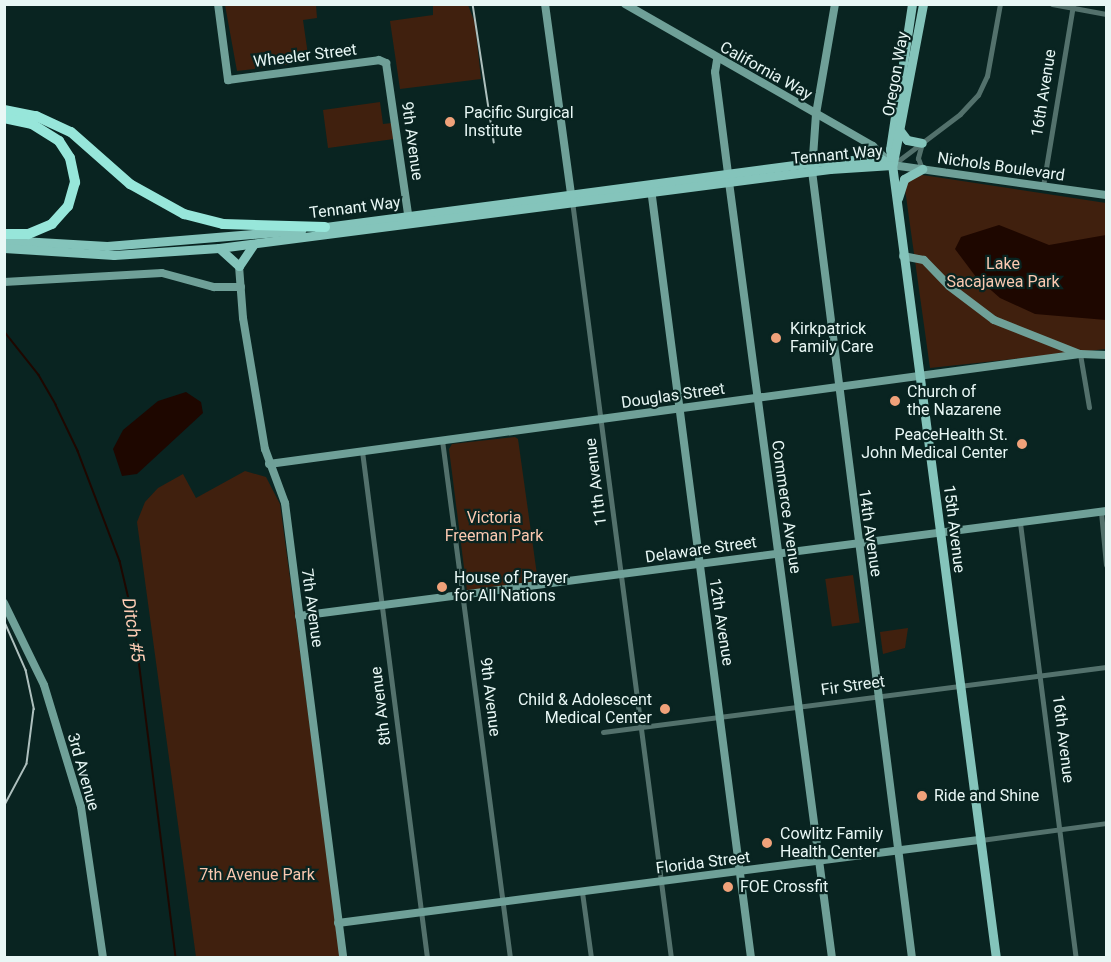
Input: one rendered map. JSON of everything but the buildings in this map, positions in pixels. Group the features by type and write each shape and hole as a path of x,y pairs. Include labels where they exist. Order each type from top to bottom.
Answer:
{"highway":[{"path":"4,110 36,116 71,132 140,190 184,214 223,224 325,227"},
{"path":"4,118 32,124 59,141 70,158 75,182 68,206 52,224 28,234 4,234"}],"main road":[{"name":"Oregon Way","path":"892,165 890,149 912,4"},
{"name":"Oregon Way","path":"892,165 901,132 923,4"},
{"path":"901,132 904,138 922,143"},
{"name":"Tennant Way","path":"4,248 114,255 219,249 409,220 811,167 858,158 881,159 892,165"},
{"name":"15th Avenue","path":"892,165 921,376 938,534 996,957"},
{"path":"897,203 904,179 922,169"},
{"name":"Tennant Way","path":"4,240 107,246 182,243 409,220"},
{"path":"219,249 239,266 253,245"}],"street":[{"name":"Wheeler Street","path":"218,4 228,80 379,60 386,63"},
{"name":"11th Avenue","path":"545,4 602,419 620,575 671,957"},
{"name":"California Way","path":"625,4 717,60 873,146 892,165"},
{"name":"14th Avenue","path":"835,4 816,114 811,167 912,957"},
{"path":"892,165 922,143 978,95 987,76 1000,4"},
{"path":"1052,4 1107,14"},
{"name":"16th Avenue","path":"1043,186 1073,6"},
{"name":"Commerce Avenue","path":"717,60 715,72 832,957"},
{"name":"9th Avenue","path":"386,63 409,220"},
{"path":"922,143 918,158 922,169"},
{"name":"Nichols Boulevard","path":"892,165 1107,195"},
{"name":"12th Avenue","path":"651,188 751,957"},
{"path":"903,256 924,260 949,286 994,320 1080,354 1107,355"},
{"name":"7th Avenue","path":"239,266 269,464 285,503 343,957"},
{"path":"4,282 162,273 214,287 241,287"},
{"path":"1080,354 1089,406"},
{"name":"Douglas Street","path":"269,464 1080,354"},
{"name":"9th Avenue","path":"442,440 510,957"},
{"name":"8th Avenue","path":"362,451 384,606 427,957"},
{"path":"1104,512 1107,565"},
{"name":"Delaware Street","path":"299,616 1104,512"},
{"name":"16th Avenue","path":"1020,523 1076,957"},
{"name":"3rd Avenue","path":"4,603 44,685 81,807 103,957"},
{"name":"Fir Street","path":"603,732 1107,667"},
{"name":"Florida Street","path":"338,923 1107,823"},
{"path":"582,892 591,957"}],"green space":[{"path":"225,5 316,5 317,18 303,20 309,62 237,71"},
{"path":"433,5 468,5 475,23 481,79 400,89 390,21 433,15"},
{"path":"380,102 383,124 392,123 394,139 328,148 323,110"},
{"name":"Lake Sacajawea Park","path":"916,174 1106,203 1106,349 930,368 905,189 910,175"},
{"name":"Victoria Freeman Park","path":"515,437 518,439 538,582 467,591 449,449 452,444"},
{"name":"7th Avenue Park","path":"245,471 266,477 280,504 341,957 196,957 137,522 145,502 158,488 183,474 196,498"},
{"path":"853,575 860,623 832,626 825,579"},
{"path":"908,628 905,648 883,654 880,632"}],"shaded area":[{"path":"999,225 1049,245 1106,235 1106,320 1035,314 1000,298 976,277 955,249 961,237"},
{"path":"186,392 201,402 203,413 137,474 122,476 113,449 123,430 158,401"}],"waterway":[{"name":"Ditch #5","path":"4,331 39,375 56,405 78,451 120,561 134,620 176,958"}],"railway":[{"path":"473,4 494,142"},
{"path":"4,620 26,670 34,709 27,764 4,807"}],"place":[{"name":"Pacific Surgical Institute","path":"450,122"},
{"name":"Kirkpatrick Family Care","path":"776,338"},
{"name":"Church of the Nazarene","path":"895,401"},
{"name":"PeaceHealth St. John Medical Center","path":"1022,444"},
{"name":"House of Prayer for All Nations","path":"442,587"},
{"name":"Child & Adolescent Medical Center","path":"665,709"},
{"name":"Ride and Shine","path":"922,796"},
{"name":"Cowlitz Family Health Center","path":"767,843"},
{"name":"FOE Crossfit","path":"728,887"}]}
